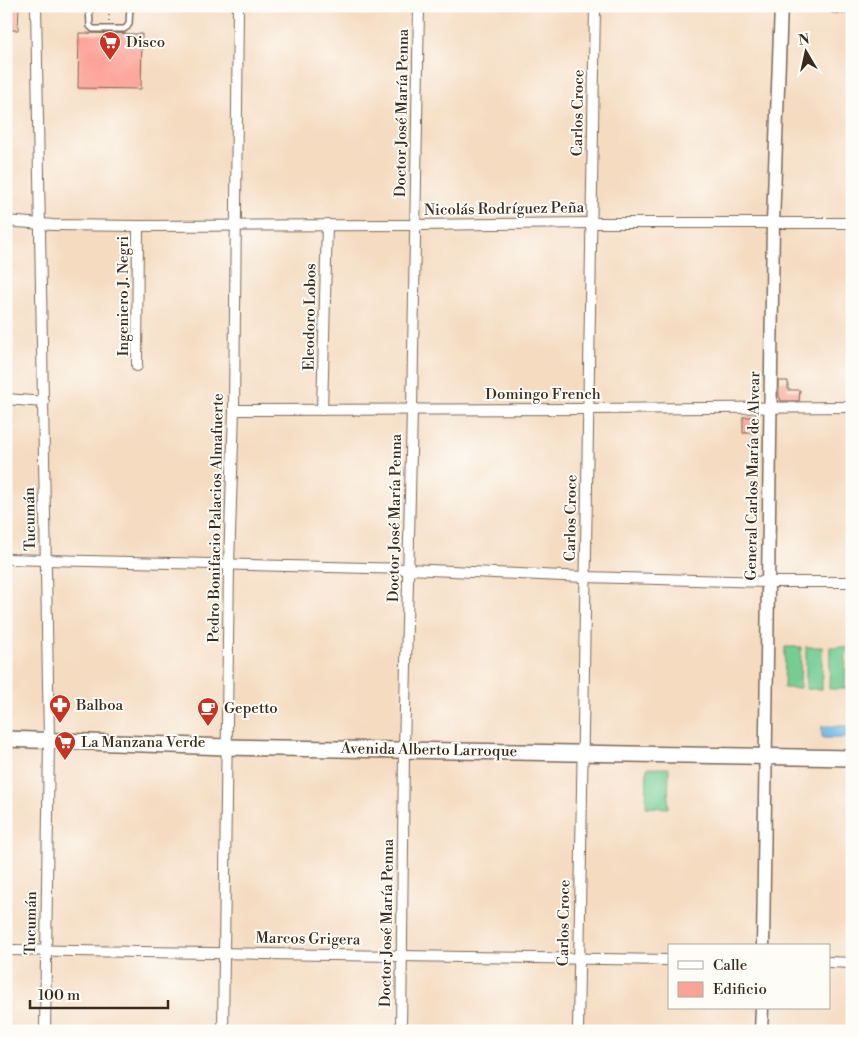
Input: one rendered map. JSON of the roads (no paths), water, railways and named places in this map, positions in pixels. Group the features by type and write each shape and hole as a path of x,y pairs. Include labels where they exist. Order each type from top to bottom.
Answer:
{"main road":[{"name":"Avenida Alberto Larroque","path":"6,739 226,747 852,758"}],"street":[{"name":"Tucumán","path":"36,6 49,740 46,1031"},
{"name":"Pedro Bonifacio Palacios Almafuerte","path":"223,1031 229,565 234,410 238,6"},
{"name":"Doctor José María Penna","path":"401,1031 404,750 419,6"},
{"name":"Carlos Croce","path":"578,1031 595,6"},
{"name":"General Carlos María de Alvear","path":"763,944 773,223 781,6"},
{"path":"833,6 852,7"},
{"name":"Nicolás Rodríguez Peña","path":"6,221 53,225 138,226 852,223"},
{"name":"Eleodoro Lobos","path":"322,410 327,224"},
{"name":"Ingeniero J. Negri","path":"138,226 138,366"},
{"path":"6,398 44,402"},
{"name":"Domingo French","path":"234,410 588,410 852,407"},
{"path":"6,559 408,569 585,577 768,582 852,582"},
{"name":"Marcos Grigera","path":"6,950 668,960"},
{"path":"830,962 852,963"},
{"path":"761,1031 762,1010"}],"lane":[{"path":"90,6 90,26 93,29 108,30 124,30 127,27 129,24 130,6"}],"water":[{"path":"822,726 852,726 852,738 822,738"}],"place":[{"name":"Disco","path":"110,61"},
{"name":"Balboa","path":"60,724"},
{"name":"Gepetto","path":"208,727"},
{"name":"La Manzana Verde","path":"65,761"}]}
